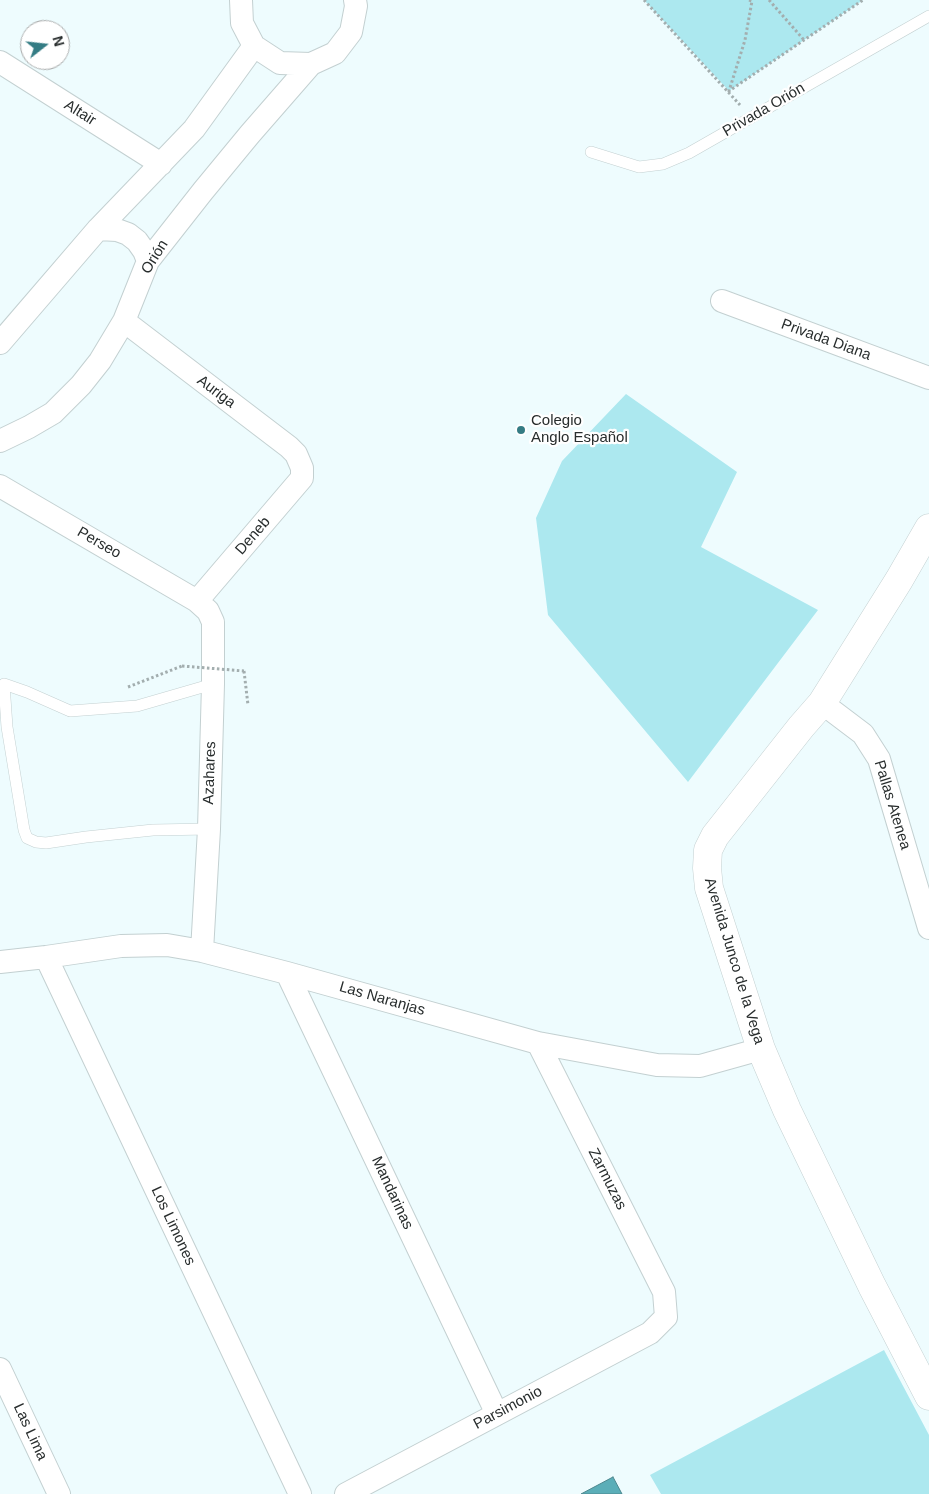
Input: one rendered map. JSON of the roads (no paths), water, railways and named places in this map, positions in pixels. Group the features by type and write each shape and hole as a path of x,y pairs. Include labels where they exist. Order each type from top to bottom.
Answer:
{"street":[{"path":"241,0 242,23 254,46 280,63 311,64 335,53 351,32 359,2"},
{"path":"0,342 98,229 194,129 254,46"},
{"name":"Altair","path":"0,62 160,164"},
{"name":"Orión","path":"0,440 29,427 53,413 81,385 100,361 124,321 148,261 209,184 311,64"},
{"path":"98,229 117,230 128,234 144,251 148,261"},
{"name":"Privada Diana","path":"722,302 929,378"},
{"name":"Auriga","path":"124,321 289,447 296,454 302,468"},
{"name":"Deneb","path":"197,600 302,478 302,468"},
{"name":"Perseo","path":"0,486 197,600"},
{"name":"Avenida Junco de la Vega","path":"929,528 899,580 822,703 715,836 708,850 707,868 709,888 761,1049 787,1110 868,1277 929,1396"},
{"name":"Azahares","path":"197,600 208,611 213,622 209,829 202,951"},
{"name":"Pallas Atenea","path":"822,703 863,734 879,759 929,928"},
{"name":"Las Naranjas","path":"0,962 130,946 167,945 202,951 287,973 538,1043 657,1065 700,1066 761,1049"},
{"name":"Los Limones","path":"46,957 300,1494"},
{"name":"Mandarinas","path":"287,973 497,1414"},
{"name":"Zarmuzas","path":"538,1043 664,1292 666,1317"},
{"name":"Parsimonio","path":"346,1494 650,1333 666,1317"},
{"name":"Las Lima","path":"0,1369 59,1494"}],"lane":[{"name":"Privada Orión","path":"591,152 639,167 663,164 689,153 929,16"},
{"path":"209,829 153,830 46,843 36,842 27,838 24,830 7,728 2,683 28,692 70,711 137,706 213,684"}],"place":[{"name":"Colegio Anglo Español","path":"521,430"}]}
